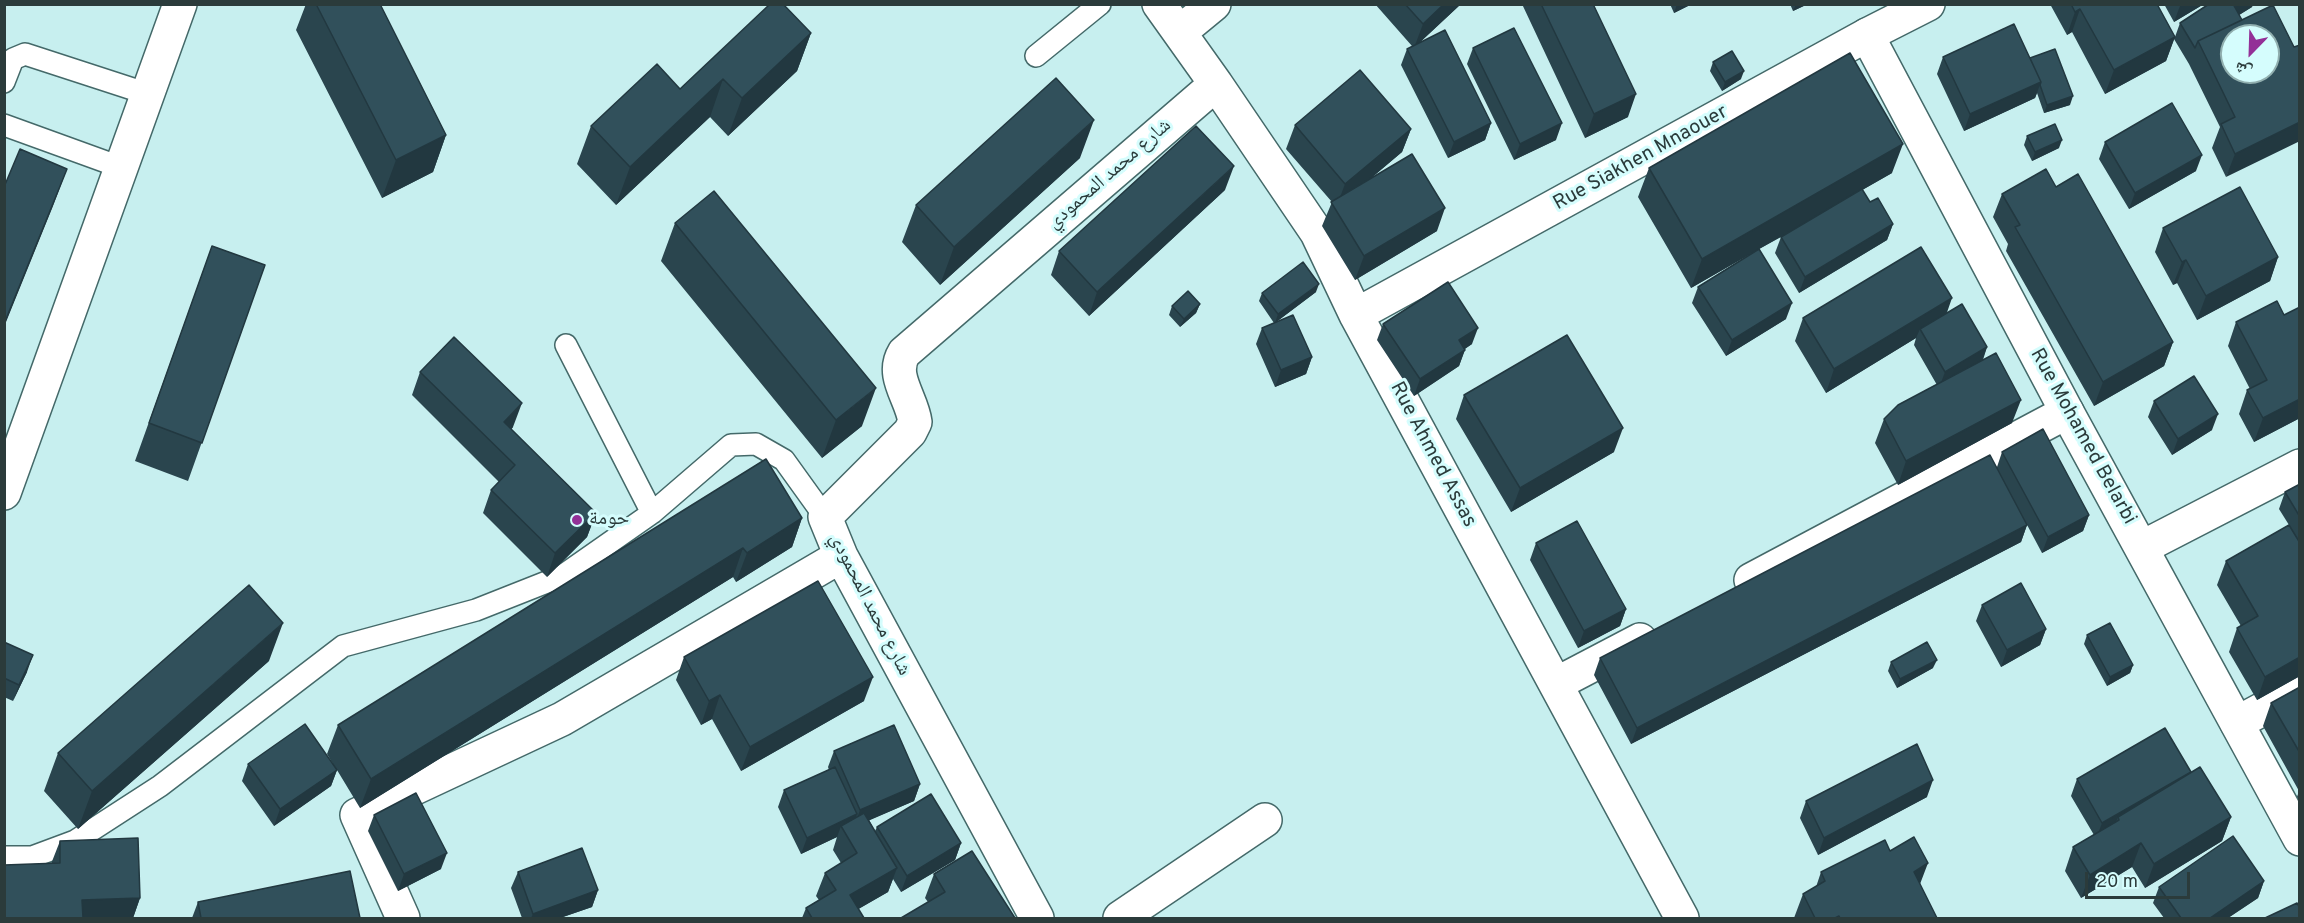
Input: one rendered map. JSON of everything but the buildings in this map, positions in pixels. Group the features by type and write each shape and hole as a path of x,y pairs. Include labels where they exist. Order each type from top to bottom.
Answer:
{"street":[{"path":"4,492 180,4"},
{"name":"Rue Ahmed Assas","path":"1159,4 1317,233 1356,315 1682,918"},
{"path":"1180,33 1214,4"},
{"name":"Rue Siakhen Mnaouer","path":"1356,315 1928,4"},
{"name":"Rue Mohamed Belarbi","path":"1866,36 2067,412 2300,838"},
{"name":"شارع محمد المحمودي","path":"1036,918 841,556 825,517 910,432 915,422 898,375 898,362 904,352 1216,84"},
{"path":"1723,595 2067,412"},
{"path":"2143,548 2300,466"},
{"path":"403,918 357,815 562,719 841,556"},
{"path":"1556,684 1671,623"},
{"path":"2237,723 2300,689"},
{"path":"1120,918 1265,820"}],"lane":[{"path":"1036,56 1100,4"},
{"path":"4,82 13,59 25,54 148,94"},
{"path":"4,125 120,166"},
{"path":"566,345 652,513"},
{"path":"4,857 32,857 75,842 160,786 343,646 476,610 561,576 652,513 731,445 756,444 784,460 825,517"}],"place":[{"name":"حومة","path":"577,520"}]}
